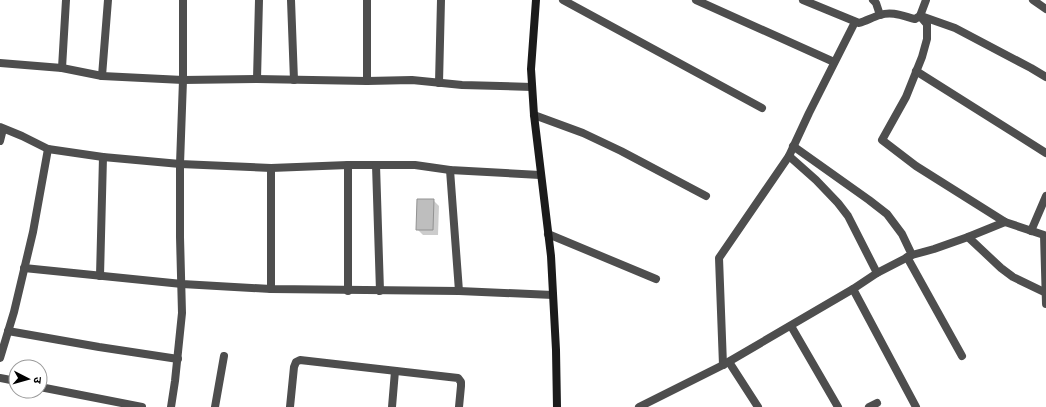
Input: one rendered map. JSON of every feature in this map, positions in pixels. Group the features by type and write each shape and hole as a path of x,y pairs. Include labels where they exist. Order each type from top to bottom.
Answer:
{"street":[{"path":"62,68 66,0"},
{"path":"102,76 108,0"},
{"path":"171,407 178,359 182,313 180,164 184,80 183,0"},
{"path":"257,79 259,0"},
{"path":"291,0 294,80"},
{"path":"367,0 367,81"},
{"path":"439,83 441,0"},
{"path":"536,0 531,69 540,175 551,256 556,350 557,407"},
{"path":"563,0 762,108"},
{"path":"696,0 834,62"},
{"path":"803,0 859,23 867,21 880,14 892,13 915,19 920,16 926,0"},
{"path":"873,0 876,3 880,14"},
{"path":"1033,0 1046,9"},
{"path":"920,16 927,24 927,39 906,97 882,140 916,166 1005,222 1044,235 1046,304"},
{"path":"920,16 955,28 1046,77"},
{"path":"758,407 726,363 719,258 789,156 855,22"},
{"path":"0,63 62,68 102,76 184,80 412,80 462,85 532,87"},
{"path":"916,71 1046,153"},
{"path":"534,115 583,133 621,151 706,196"},
{"path":"0,141 1,128 22,136 48,149 180,164 271,168 348,165 415,166 450,170 540,175"},
{"path":"793,146 887,214 902,234 910,256 962,356"},
{"path":"0,358 33,232 48,149"},
{"path":"100,276 103,156"},
{"path":"789,156 816,180 848,216 877,272"},
{"path":"348,165 348,291"},
{"path":"376,165 380,291"},
{"path":"271,168 271,289"},
{"path":"450,170 459,291"},
{"path":"1031,231 1045,201"},
{"path":"640,407 726,363 853,289 877,272 910,256 968,237 1005,222"},
{"path":"548,234 656,279"},
{"path":"968,237 1001,268 1013,277 1046,293"},
{"path":"24,268 182,284 271,289 459,291 553,295"},
{"path":"853,289 916,407"},
{"path":"790,326 838,407"},
{"path":"8,331 178,359"},
{"path":"215,407 224,356"},
{"path":"290,407 294,368 296,362 300,360 458,378 461,386 459,407"},
{"path":"392,407 395,371"},
{"path":"48,388 142,407"}],"building":[{"path":"417,199 434,199 433,230 416,230"}]}
